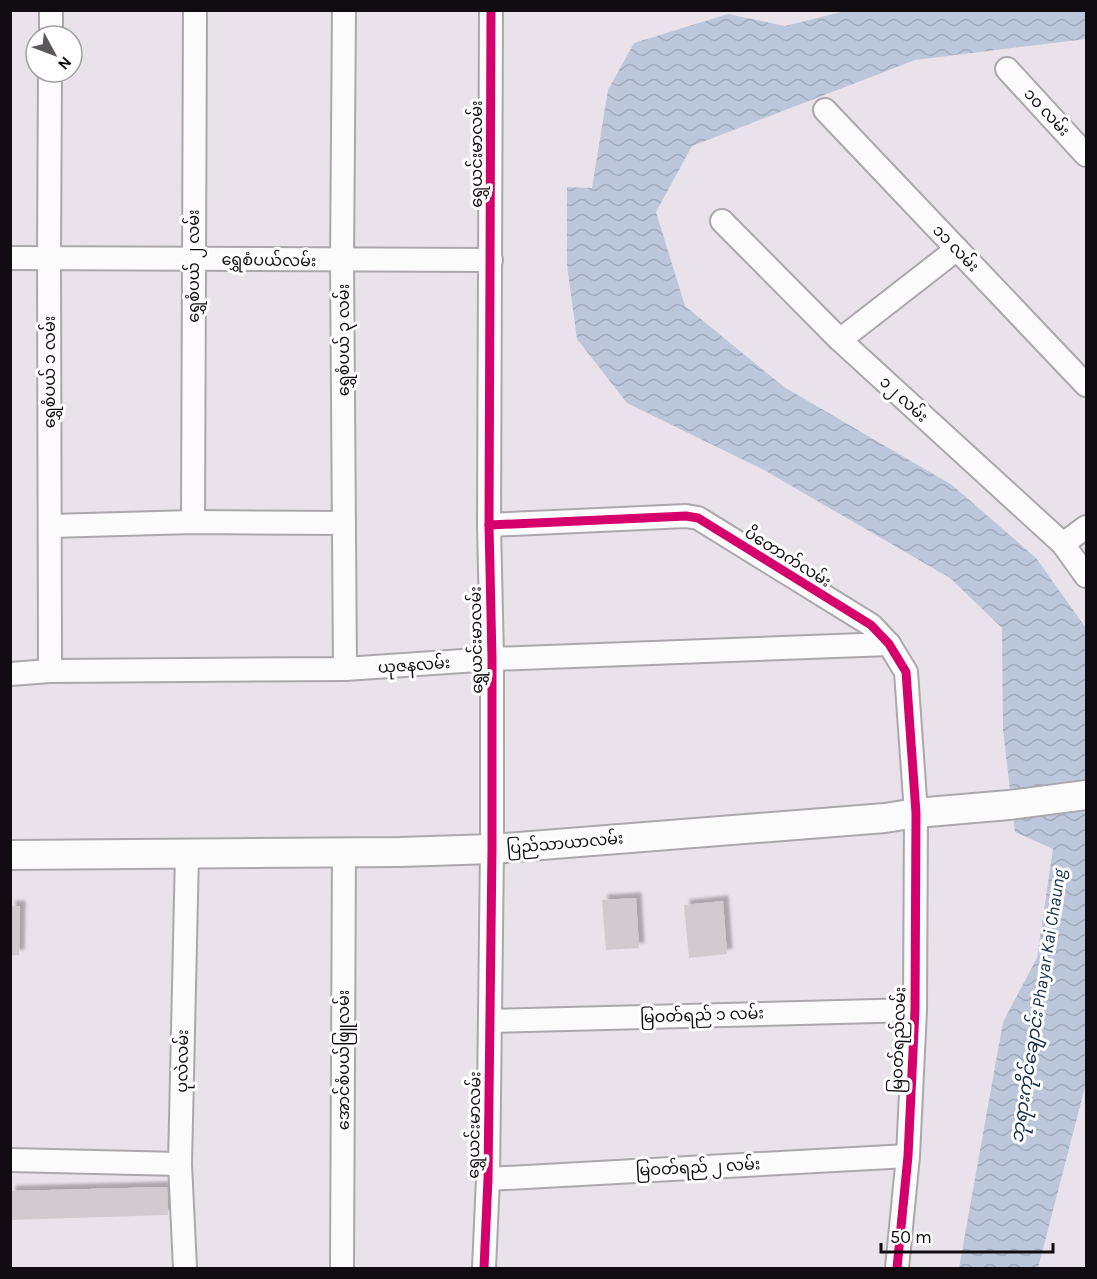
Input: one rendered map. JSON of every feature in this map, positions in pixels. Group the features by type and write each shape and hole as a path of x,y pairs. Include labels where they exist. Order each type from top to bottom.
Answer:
{"main road":[{"name":"ပြည်သာယာလမ်း","path":"10,855 492,849 873,819 1086,795"}],"street":[{"name":"ရွှေစံပယ် ၂ လမ်း","path":"193,522 195,10"},
{"name":"ရွှေစံပယ် ၃ လမ်း","path":"344,10 342,261 345,669"},
{"name":"ရွှေယင်းမာလမ်း","path":"484,1269 488,1179 492,849 489,525 491,10"},
{"name":"၁၀ လမ်း","path":"1007,69 1086,155"},
{"name":"ရွှေစံပယ် ၁ လမ်း","path":"50,84 48,257 50,671"},
{"name":"၁၁ လမ်း","path":"825,110 1086,385"},
{"name":"၁၂ လမ်း","path":"722,221 840,340 1063,544 1086,576"},
{"path":"840,340 957,249"},
{"name":"ရွှေစံပယ်လမ်း","path":"10,258 491,260"},
{"name":"ပိတောက်လမ်း","path":"489,525 686,516 698,519 870,625 889,644 906,672 916,813"},
{"path":"50,526 193,522 344,523"},
{"path":"1063,544 1086,527"},
{"name":"ယုဇနလမ်း","path":"10,674 50,671 345,669 492,659 889,644"},
{"name":"မြဝတ်ရည်လမ်း","path":"897,1269 908,1156 915,1010 916,813"},
{"name":"အောင်စံပယ်ဖြူလမ်း","path":"342,1269 344,852"},
{"name":"ပုလဲလမ်း","path":"184,1269 180,1164 187,854"},
{"name":"မြဝတ်ရည် ၁ လမ်း","path":"490,1021 915,1010"},
{"name":"မြဝတ်ရည် ၂ လမ်း","path":"488,1179 908,1156"},
{"path":"10,1160 180,1164"}],"water":[{"name":"ဘုရားကိုင်ချောင်း Phayar Kai Chaung","path":"845,11 1086,11 1086,39 915,60 692,146 656,212 685,306 784,387 952,485 1036,558 1086,628 1086,1083 1038,1268 959,1268 1003,1022 1037,958 1053,849 1015,832 1003,730 1002,628 950,578 764,470 627,403 577,339 567,265 567,187 592,188 608,90 634,43 728,14 785,26"}],"building":[{"path":"636,898 639,948 606,950 602,900"},
{"path":"723,901 727,954 689,958 684,905"},
{"path":"10,906 20,906 19,955 10,955"},
{"path":"167,1187 168,1215 10,1220 10,1191"}],"cycle path":[{"path":"484,1268 488,1179 492,849 489,525 491,10"},
{"path":"489,525 686,516 698,518 871,625 889,644 906,672 916,813 915,1010 908,1156 897,1268"}]}
